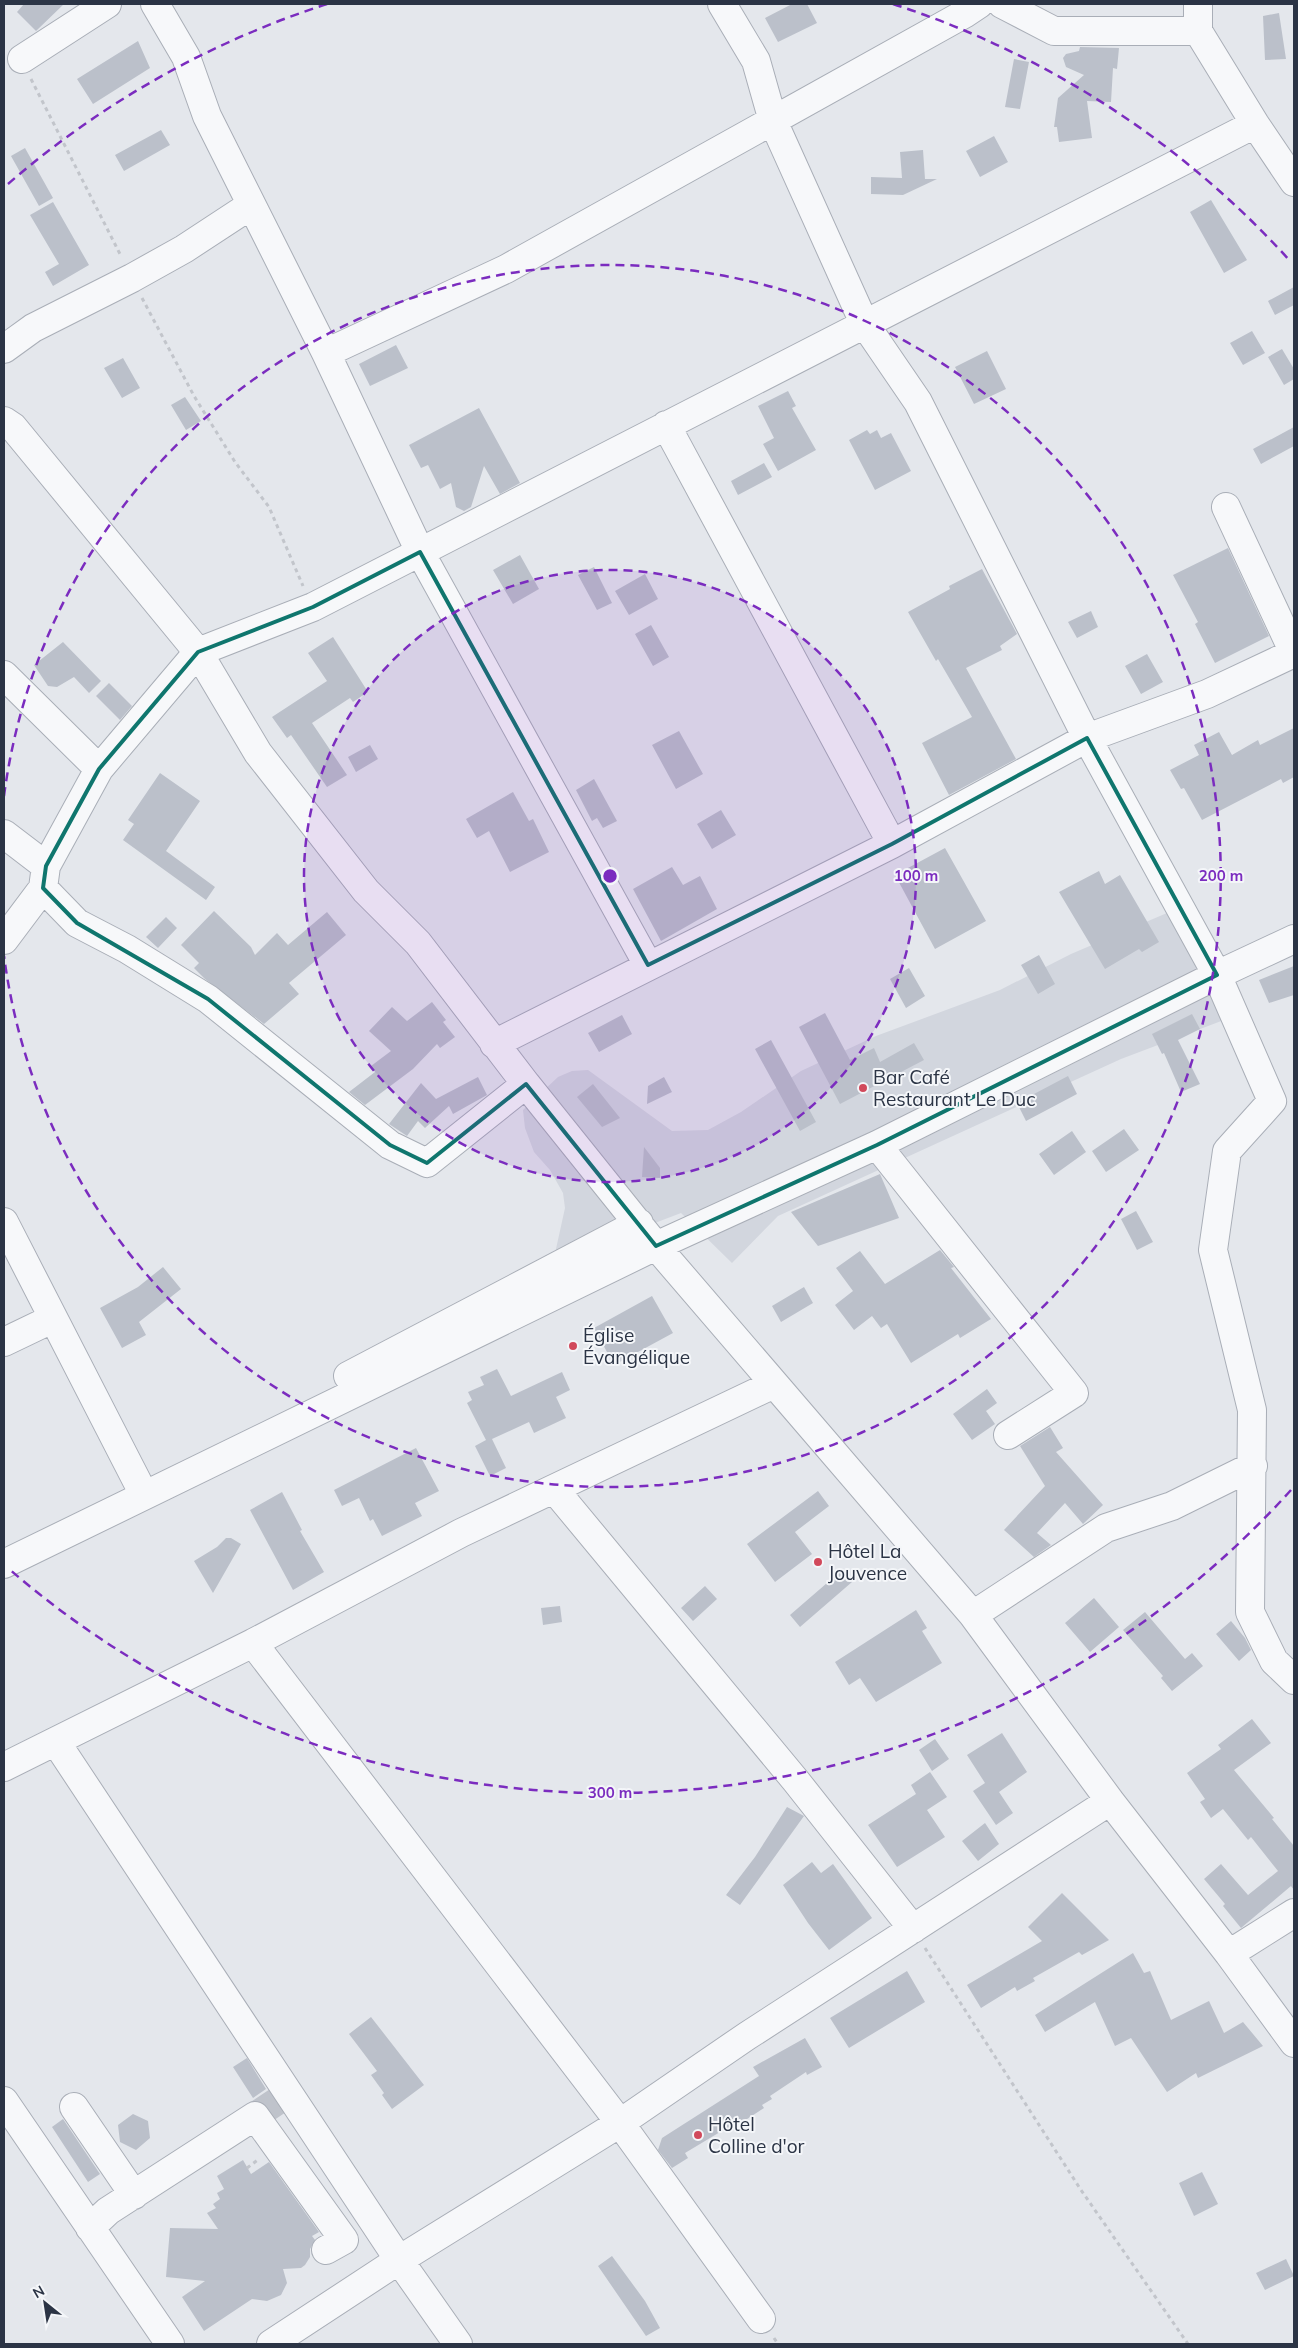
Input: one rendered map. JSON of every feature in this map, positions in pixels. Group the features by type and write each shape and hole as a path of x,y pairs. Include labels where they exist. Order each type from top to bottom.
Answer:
{"street":[{"path":"22,60 107,4"},
{"path":"155,4 186,57 208,116 326,353 420,552 648,966"},
{"path":"722,4 756,61 773,121 864,323 918,402 1087,738 1216,975 1272,1100 1227,1151 1213,1250 1252,1410 1253,1466 1250,1612 1274,1660 1294,1680"},
{"path":"326,353 506,269 979,4"},
{"path":"1002,4 1054,31 1198,31"},
{"path":"1198,4 1198,31 1255,124 1294,182"},
{"path":"4,940 44,877 98,769 198,652 313,607 864,323 1179,165 1255,124"},
{"path":"4,349 33,328 132,278 184,249 251,205"},
{"path":"4,421 13,427 198,652 258,753 366,891 418,943 494,1044 656,1246 973,1616 1110,1801 1229,1954 1294,2042"},
{"path":"666,425 892,844"},
{"path":"494,1044 892,844 1087,738 1208,694 1294,653 1226,507"},
{"path":"4,675 98,769"},
{"path":"4,834 44,877 77,923 127,948 208,999 390,1145 427,1163 526,1084"},
{"path":"4,1564 656,1246 877,1145 1216,975 1294,939"},
{"path":"877,1145 1074,1393 1008,1435"},
{"path":"4,1222 52,1319 140,1485"},
{"path":"4,1546 140,1485 639,1223"},
{"path":"4,1342 52,1319"},
{"path":"4,1768 253,1643 461,1533 774,1384"},
{"path":"973,1616 1106,1528 1172,1506 1253,1466"},
{"path":"554,1489 796,1781 913,1929"},
{"path":"253,1643 620,2123 761,2319"},
{"path":"56,1742 399,2260 458,2344"},
{"path":"271,2344 399,2260 620,2123 747,2036 1110,1801"},
{"path":"1229,1954 1294,1913"},
{"path":"4,2101 170,2344"},
{"path":"74,2107 134,2195"},
{"path":"90,2228 108,2211 255,2116 344,2240 326,2250"}],"path":[{"path":"22,60 194,396 235,462 269,507 293,568 313,607"},
{"path":"913,1929 1081,2190 1188,2344"}],"highlighted area":[{"path":"420,552 648,965 892,844 1087,738 1217,975 877,1145 656,1246 526,1084 427,1163 390,1145 208,999 77,923 43,888 46,866 99,769 198,652 313,607"}],"shaded area":[{"path":"1167,913 1196,914 1213,936 1245,1012 1121,1059 778,1216 732,1263 681,1213 592,1247 554,1258 565,1208 563,1193 550,1170 534,1152 525,1128 523,1110 558,1077 572,1071 588,1070 672,1131 708,1130 741,1112 801,1071 876,1036 1000,990 1071,954"}],"building":[{"path":"24,4 64,4 36,31 17,12"},
{"path":"792,4 807,4 817,23 778,42 765,18"},
{"path":"1279,13 1286,59 1265,60 1263,16"},
{"path":"138,41 150,68 93,104 77,79"},
{"path":"1080,47 1119,48 1117,69 1113,68 1111,102 1087,101 1092,138 1059,142 1057,127 1054,127 1058,98 1084,75 1066,67 1063,58 1066,54 1079,51"},
{"path":"1014,59 1029,62 1020,109 1005,107"},
{"path":"161,130 170,145 124,171 115,155"},
{"path":"994,136 1008,162 980,177 966,151"},
{"path":"25,148 53,198 39,206 11,156"},
{"path":"923,150 925,179 937,179 903,195 871,194 871,177 902,178 900,152"},
{"path":"1211,200 1247,260 1224,273 1190,212"},
{"path":"53,202 89,265 53,286 45,272 59,264 30,215"},
{"path":"1294,287 1294,305 1275,315 1268,301"},
{"path":"1252,331 1265,353 1243,365 1230,343"},
{"path":"396,345 408,368 370,386 359,364"},
{"path":"1282,349 1294,369 1294,379 1284,385 1268,357"},
{"path":"987,351 1006,389 974,404 955,367"},
{"path":"123,358 140,388 122,398 104,368"},
{"path":"788,391 796,406 792,408 816,450 778,471 763,444 774,438 758,406"},
{"path":"185,397 201,421 186,430 171,405"},
{"path":"479,408 520,483 500,494 484,466 471,507 464,511 456,507 451,483 440,489 428,465 421,468 409,445"},
{"path":"1294,427 1294,446 1261,464 1253,449"},
{"path":"867,430 870,434 877,430 881,438 891,433 911,471 875,490 849,440"},
{"path":"764,463 772,477 738,495 731,481"},
{"path":"1228,548 1269,636 1215,663 1195,624 1198,622 1173,575"},
{"path":"520,555 539,589 513,604 493,570"},
{"path":"594,567 612,603 597,610 578,575"},
{"path":"982,569 1017,634 1000,646 1002,650 966,668 1016,759 949,795 922,743 972,717 938,659 936,661 908,612 950,589 949,586"},
{"path":"645,574 658,599 629,615 615,591"},
{"path":"1091,611 1098,627 1077,638 1068,622"},
{"path":"651,625 669,657 653,666 635,634"},
{"path":"333,637 368,692 353,702 350,698 312,723 347,775 327,787 291,735 287,738 272,717 327,681 308,653"},
{"path":"63,642 101,681 89,693 74,677 57,687 48,686 34,665"},
{"path":"1147,654 1163,682 1141,694 1125,666"},
{"path":"109,683 132,706 120,720 96,696"},
{"path":"1294,728 1294,777 1283,783 1281,779 1202,820 1184,788 1181,789 1170,770 1199,755 1194,745 1219,732 1232,755 1258,740 1260,745"},
{"path":"679,731 703,774 676,789 652,745"},
{"path":"370,745 378,759 356,772 348,757"},
{"path":"160,773 200,801 166,851 215,887 206,900 123,840 134,824 128,820"},
{"path":"594,779 617,821 603,828 597,818 592,821 576,790"},
{"path":"513,792 529,821 533,819 549,852 510,872 489,831 477,838 466,819"},
{"path":"721,810 736,835 712,849 697,824"},
{"path":"945,848 986,921 935,949 895,875"},
{"path":"672,867 683,885 700,876 717,909 661,941 633,889"},
{"path":"1099,871 1105,884 1120,875 1159,942 1142,952 1139,949 1105,969 1059,892"},
{"path":"214,911 251,947 255,955 277,933 288,945 327,912 346,935 289,983 299,994 264,1024 205,979 194,968 199,963 181,945"},
{"path":"166,917 177,928 158,948 146,937"},
{"path":"1039,955 1055,984 1038,994 1021,965"},
{"path":"1294,966 1294,995 1269,1003 1259,980"},
{"path":"909,968 925,996 906,1008 890,979"},
{"path":"432,1002 446,1020 443,1022 455,1037 440,1048 437,1044 413,1069 365,1105 349,1092 375,1072 371,1066 391,1051 369,1031 392,1007 407,1021"},
{"path":"825,1013 850,1060 874,1048 880,1062 914,1043 924,1060 840,1104 799,1027"},
{"path":"1192,1014 1200,1029 1178,1040 1200,1084 1181,1092 1164,1053 1162,1054 1152,1034"},
{"path":"622,1015 632,1034 599,1052 588,1033"},
{"path":"771,1040 816,1122 800,1131 755,1049"},
{"path":"1068,1076 1077,1094 1026,1121 1017,1103"},
{"path":"478,1077 487,1095 453,1114 449,1106 425,1128 418,1121 407,1136 389,1124 421,1083 436,1099"},
{"path":"664,1077 672,1092 647,1104 648,1086"},
{"path":"593,1084 620,1118 602,1127 577,1097"},
{"path":"1124,1129 1139,1150 1106,1172 1092,1151"},
{"path":"1072,1131 1086,1152 1054,1175 1039,1154"},
{"path":"644,1147 660,1168 660,1178 642,1177"},
{"path":"880,1174 899,1218 818,1246 791,1212"},
{"path":"1136,1211 1153,1242 1137,1250 1121,1219"},
{"path":"940,1250 954,1267 951,1268 991,1319 960,1338 958,1334 911,1363 887,1324 881,1328 872,1316 854,1330 835,1305 853,1291 836,1268 860,1251 885,1284"},
{"path":"163,1267 181,1289 139,1322 146,1335 122,1348 100,1308 138,1287"},
{"path":"804,1287 813,1303 781,1322 772,1306"},
{"path":"652,1296 673,1333 614,1365 594,1328"},
{"path":"497,1369 511,1396 562,1372 570,1390 556,1397 566,1418 534,1433 529,1422 492,1439 506,1468 490,1476 475,1446 486,1440 467,1403 472,1400 468,1392 484,1385 480,1377"},
{"path":"987,1389 997,1403 986,1411 995,1424 972,1440 953,1414"},
{"path":"1050,1427 1063,1448 1056,1452 1103,1505 1083,1524 1065,1503 1037,1533 1051,1545 1034,1557 1004,1530 1045,1486 1020,1446"},
{"path":"416,1448 439,1491 415,1503 422,1516 382,1536 373,1519 370,1521 359,1498 342,1506 334,1490"},
{"path":"818,1491 829,1506 795,1532 812,1554 775,1582 747,1544"},
{"path":"282,1492 302,1530 300,1531 324,1572 293,1590 250,1510"},
{"path":"226,1538 231,1538 241,1544 213,1593 194,1561 217,1547"},
{"path":"842,1570 852,1582 800,1627 790,1615"},
{"path":"705,1586 717,1599 693,1621 681,1608"},
{"path":"1094,1598 1119,1627 1090,1652 1065,1623"},
{"path":"560,1606 562,1622 543,1625 541,1608"},
{"path":"916,1610 927,1628 922,1631 942,1663 876,1702 860,1678 849,1685 835,1662"},
{"path":"1145,1612 1185,1659 1192,1653 1203,1666 1172,1691 1161,1678 1163,1676 1123,1630"},
{"path":"1231,1621 1245,1638 1251,1650 1239,1661 1216,1634"},
{"path":"1252,1719 1271,1743 1234,1770 1274,1818 1272,1819 1294,1846 1294,1890 1291,1886 1241,1928 1223,1906 1225,1904 1204,1879 1221,1864 1248,1895 1278,1871 1251,1837 1248,1840 1223,1809 1211,1818 1200,1802 1205,1799 1187,1773 1221,1749 1218,1745"},
{"path":"1002,1733 1027,1772 999,1792 1013,1813 996,1825 973,1791 985,1783 967,1755"},
{"path":"935,1739 949,1759 932,1771 919,1750"},
{"path":"930,1772 947,1797 927,1810 945,1837 897,1867 868,1825 916,1794 911,1785"},
{"path":"787,1807 804,1816 740,1905 726,1895 755,1857"},
{"path":"985,1823 999,1844 978,1861 962,1841"},
{"path":"812,1862 821,1873 833,1864 872,1918 829,1950 808,1923 783,1885"},
{"path":"1062,1893 1109,1940 1082,1955 1079,1952 1033,1978 1035,1981 1017,1991 1015,1987 981,2008 967,1985 1042,1941 1028,1927"},
{"path":"1133,1953 1144,1973 1150,1971 1171,2020 1209,2001 1224,2033 1243,2022 1263,2046 1198,2078 1196,2073 1167,2092 1131,2038 1115,2046 1095,2002 1045,2032 1035,2015"},
{"path":"907,1971 925,2002 849,2048 830,2018"},
{"path":"371,2017 424,2085 392,2109 382,2095 384,2093 371,2075 377,2071 349,2034"},
{"path":"805,2038 822,2067 807,2075 806,2072 770,2096 772,2099 762,2105 764,2108 727,2132 725,2129 685,2153 688,2158 672,2168 658,2150 662,2138 759,2076 753,2067"},
{"path":"247,2058 266,2089 253,2098 233,2067"},
{"path":"133,2114 148,2121 150,2138 136,2150 120,2142 118,2125"},
{"path":"63,2119 100,2174 88,2182 52,2127"},
{"path":"243,2160 251,2174 269,2162 319,2232 312,2236 315,2240 310,2249 310,2257 305,2265 301,2268 283,2269 287,2283 281,2295 267,2301 252,2299 204,2331 182,2297 205,2281 166,2277 170,2228 218,2229 207,2213 216,2208 213,2204 220,2199 217,2193 224,2189 217,2176"},
{"path":"1202,2172 1218,2204 1194,2216 1179,2183"},
{"path":"612,2256 645,2301 660,2328 646,2336 598,2266"},
{"path":"1286,2259 1294,2276 1265,2290 1256,2273"}],"tunnel":[{"path":"255,2116 288,2094"}],"place":[{"name":"Bar Café Restaurant Le Duc","path":"863,1088"},
{"name":"Église Évangélique","path":"573,1346"},
{"name":"Hôtel La Jouvence","path":"818,1562"},
{"name":"Hôtel Colline d'or","path":"698,2135"}]}
